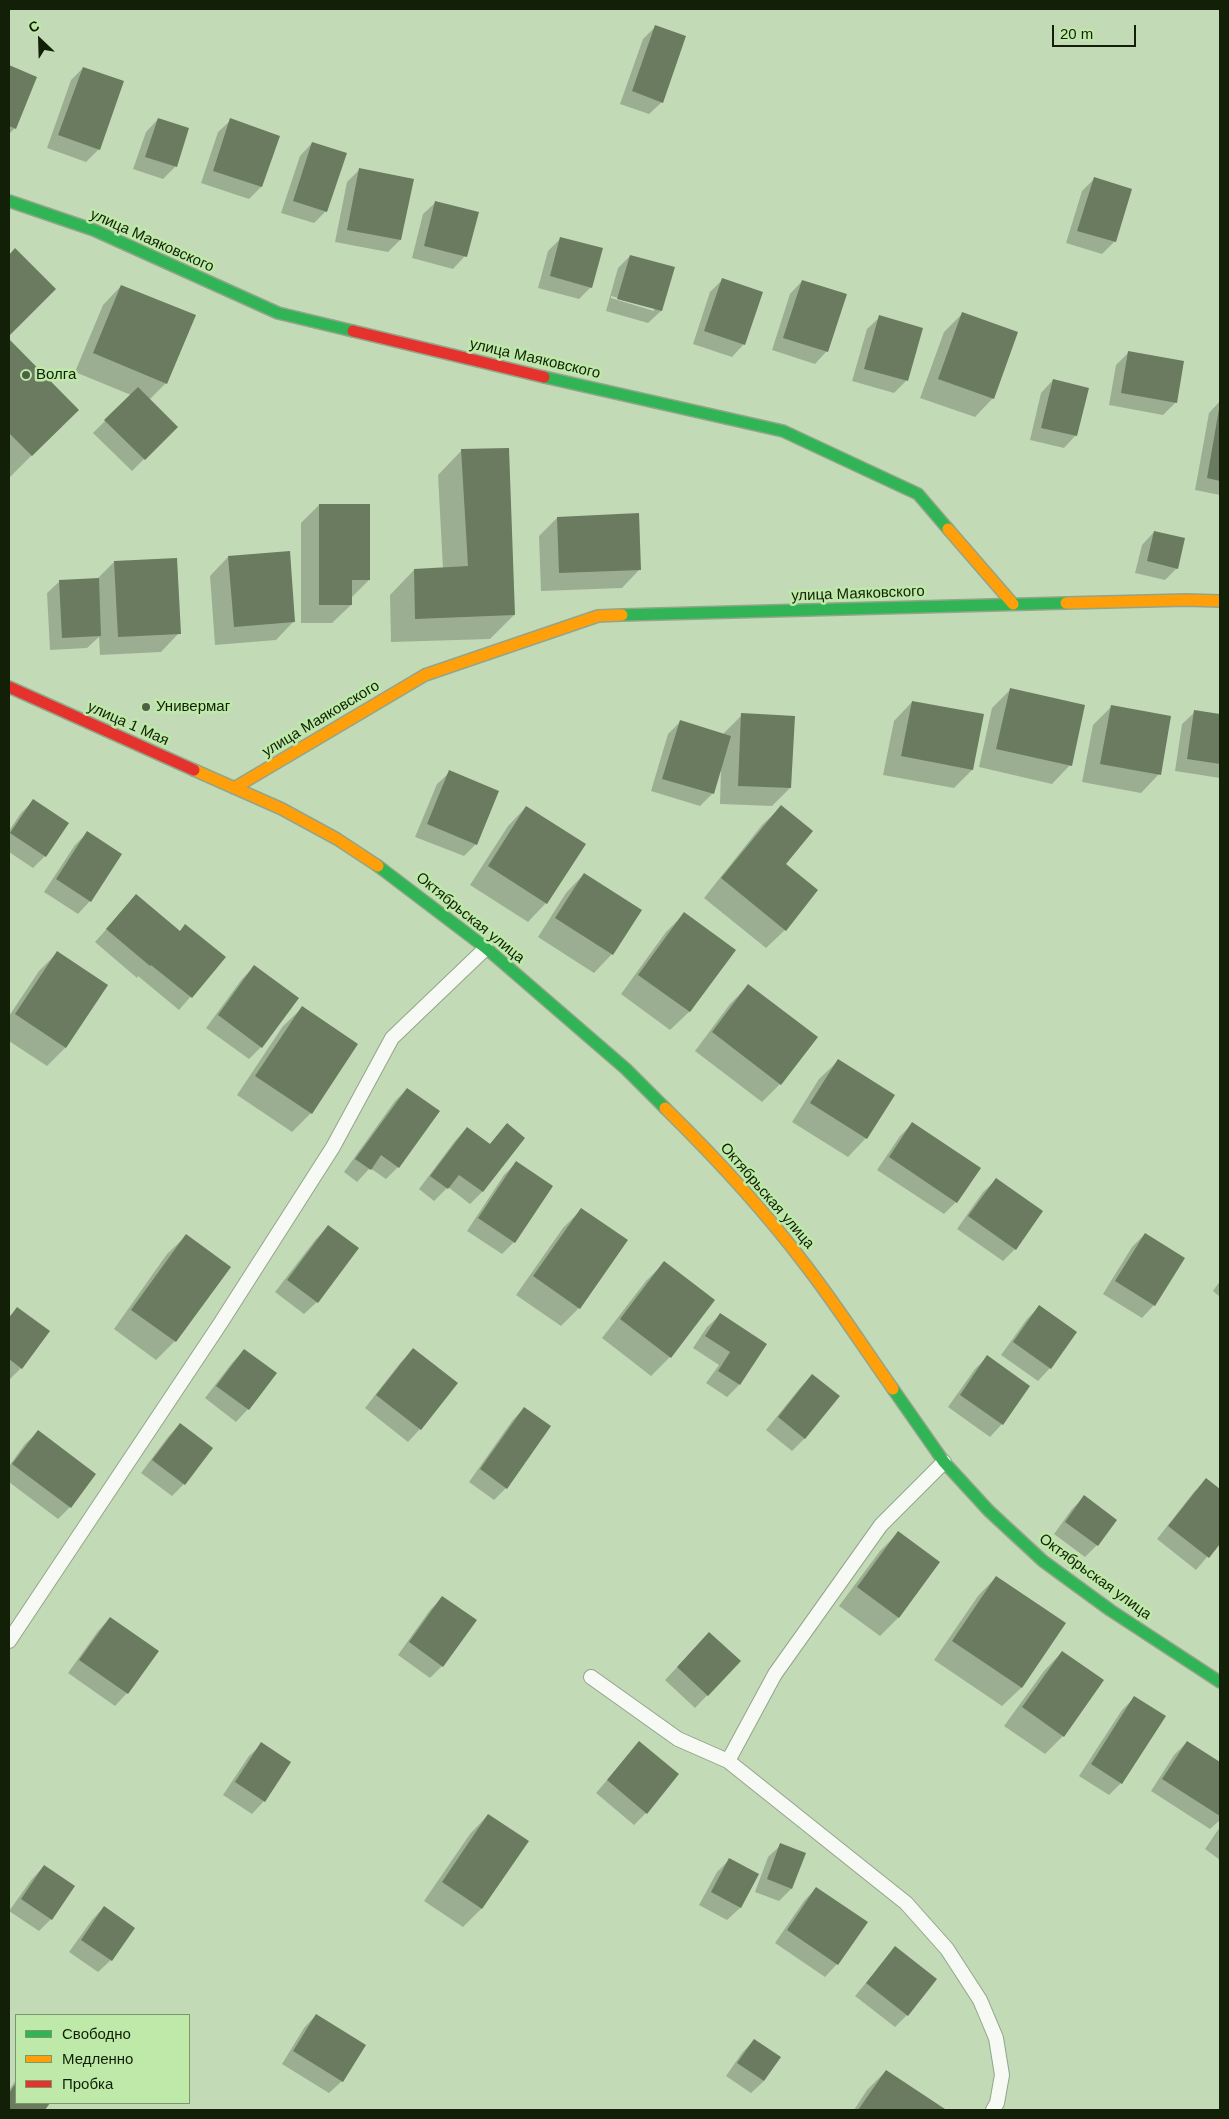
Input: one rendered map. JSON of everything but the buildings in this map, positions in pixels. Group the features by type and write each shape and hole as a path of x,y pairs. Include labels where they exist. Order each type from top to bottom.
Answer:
{"street":[{"name":"улица Маяковского","path":"9,201 94,230 278,313 530,374 784,431 918,494 1013,604"},
{"name":"улица Маяковского","path":"234,788 424,675 598,616 1013,604 1220,601"},
{"name":"улица 1 Мая","path":"9,687 234,788"},
{"name":"Октябрьская улица","path":"234,788 282,809 337,839 388,872 486,948 626,1069 713,1155 760,1208 808,1268 944,1462 989,1511 1043,1561 1110,1610 1220,1682"}],"lane":[{"path":"9,1641 220,1324 328,1155 392,1038 486,948"},
{"path":"728,1761 775,1674 882,1525 944,1462"},
{"path":"591,1677 678,1739 728,1761 906,1903 947,1949 980,2000 996,2038 1002,2075 997,2104 994,2110"}],"traffic: fast":[{"path":"9,201 94,230 278,313 353,331"},
{"path":"544,377 783,431 918,494 948,529"},
{"path":"622,615 1066,603"},
{"path":"378,866 486,948 626,1069 665,1108"},
{"path":"893,1389 944,1462 989,1511 1043,1561 1110,1610 1220,1682"}],"traffic: slow":[{"path":"948,529 1013,604"},
{"path":"1066,603 1220,601"},
{"path":"234,788 425,675 598,616 622,615"},
{"path":"194,770 282,809 337,839 378,866"},
{"path":"665,1108 721,1165 774,1225 840,1312 893,1389"}],"traffic: jam":[{"path":"353,331 544,377"},
{"path":"9,687 194,770"}],"place":[{"name":"Волга","path":"26,375"},
{"name":"Универмаг","path":"146,707"}]}
